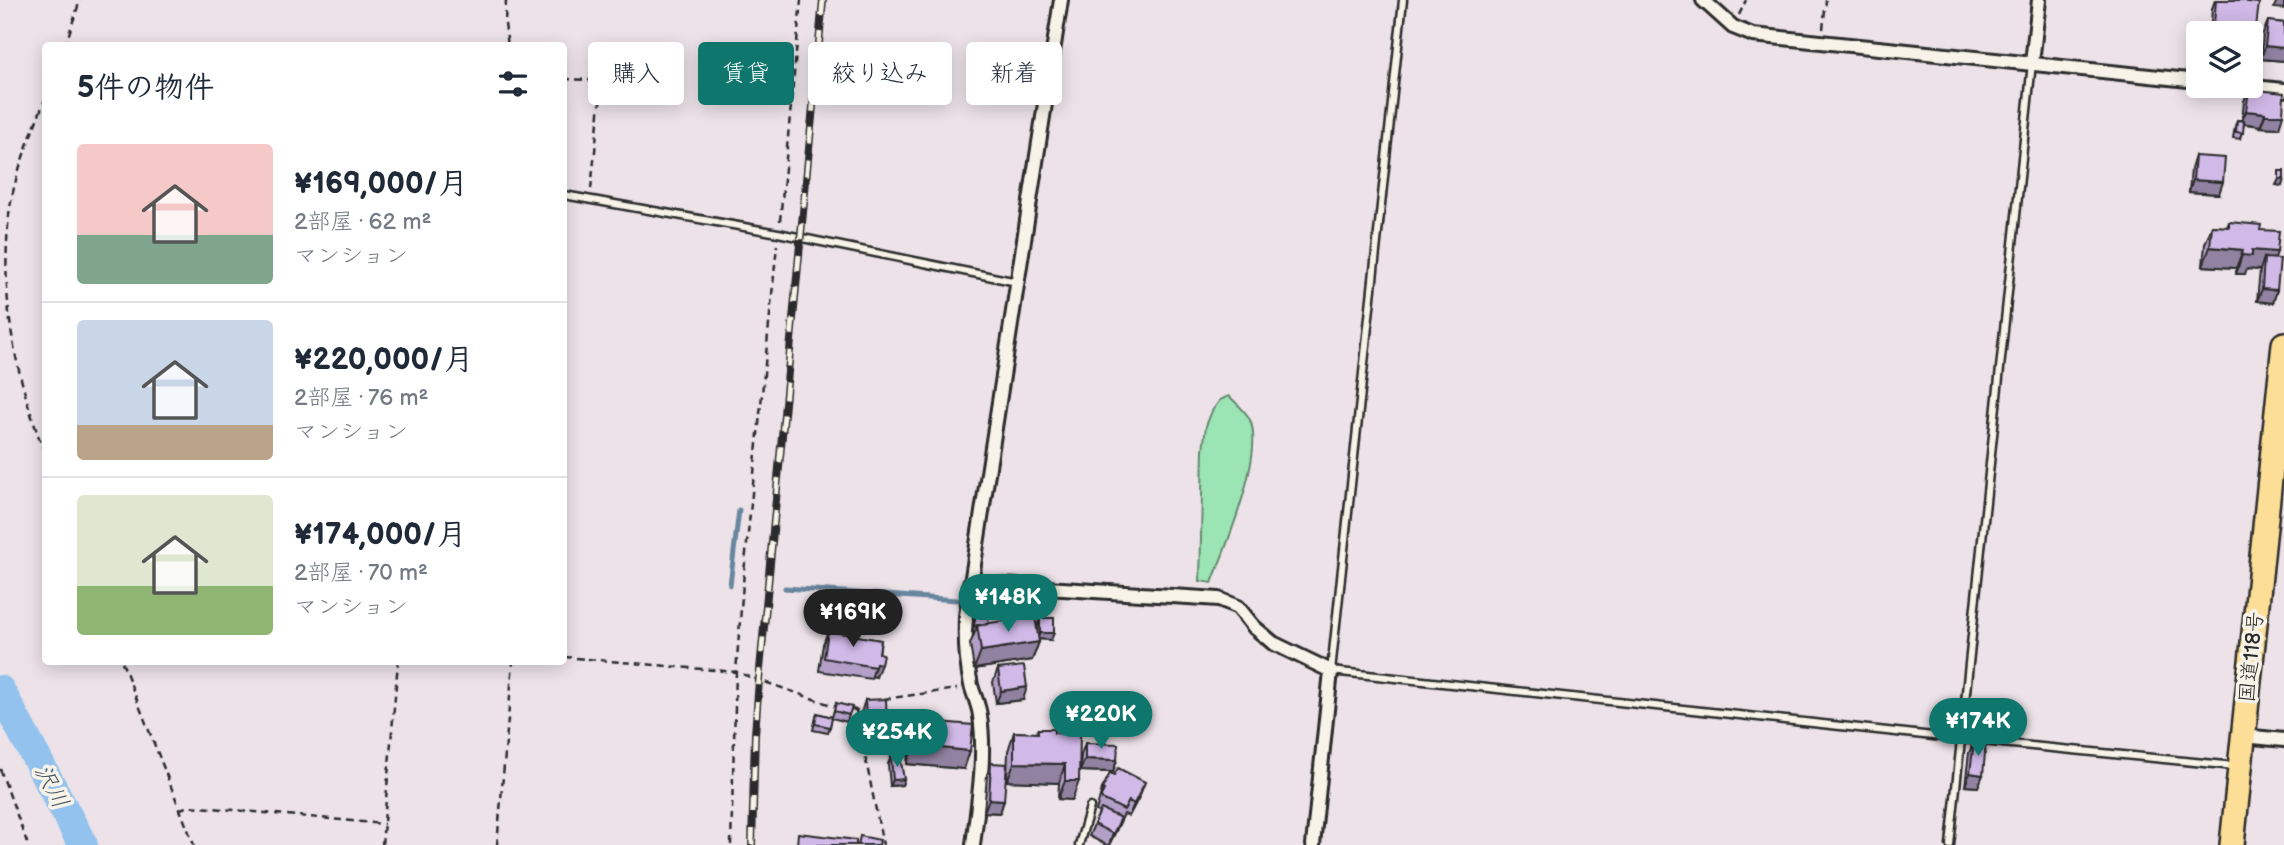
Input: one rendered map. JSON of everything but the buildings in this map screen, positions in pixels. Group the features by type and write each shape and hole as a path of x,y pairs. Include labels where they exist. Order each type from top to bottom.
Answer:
{"highway":[{"name":"国道118号","path":"2232,845 2284,344"}],"street":[{"path":"973,845 981,735 980,714 964,650 966,616 1061,0"},
{"path":"1703,0 1733,27 1752,36 2186,80"},
{"path":"2032,64 2039,0"},
{"path":"2263,88 2284,90"},
{"path":"970,583 1219,599 1238,607 1254,627 1273,643 1331,671 1313,845"},
{"path":"2243,736 2284,740"}],"lane":[{"path":"1403,0 1331,671 1961,739 2240,766"},
{"path":"1950,845 2032,64"},
{"path":"567,195 778,233 1017,282"},
{"path":"1079,845 1090,807"}],"path":[{"path":"66,42 80,0"},
{"path":"506,0 507,42"},
{"path":"731,845 736,672 743,583 801,0"},
{"path":"1821,42 1826,0"},
{"path":"567,79 589,80 601,94 590,199"},
{"path":"42,107 24,153 9,214 6,278 10,338 42,446"},
{"path":"567,657 736,672 839,707"},
{"path":"123,665 194,845"},
{"path":"382,845 398,665"},
{"path":"498,845 513,665"},
{"path":"876,702 972,687"},
{"path":"847,709 856,710 866,706"},
{"path":"856,710 883,845"},
{"path":"0,769 28,845"},
{"path":"180,809 190,806 384,824"}],"green space":[{"path":"1229,396 1250,420 1253,435 1252,455 1242,501 1212,583 1200,581 1203,450 1206,426 1212,411 1220,400"}],"waterway":[{"path":"730,585 739,510"},
{"path":"785,588 957,600"},
{"name":"沢川","path":"0,690 83,845"}],"railway":[{"path":"752,845 759,680 823,0"}]}
